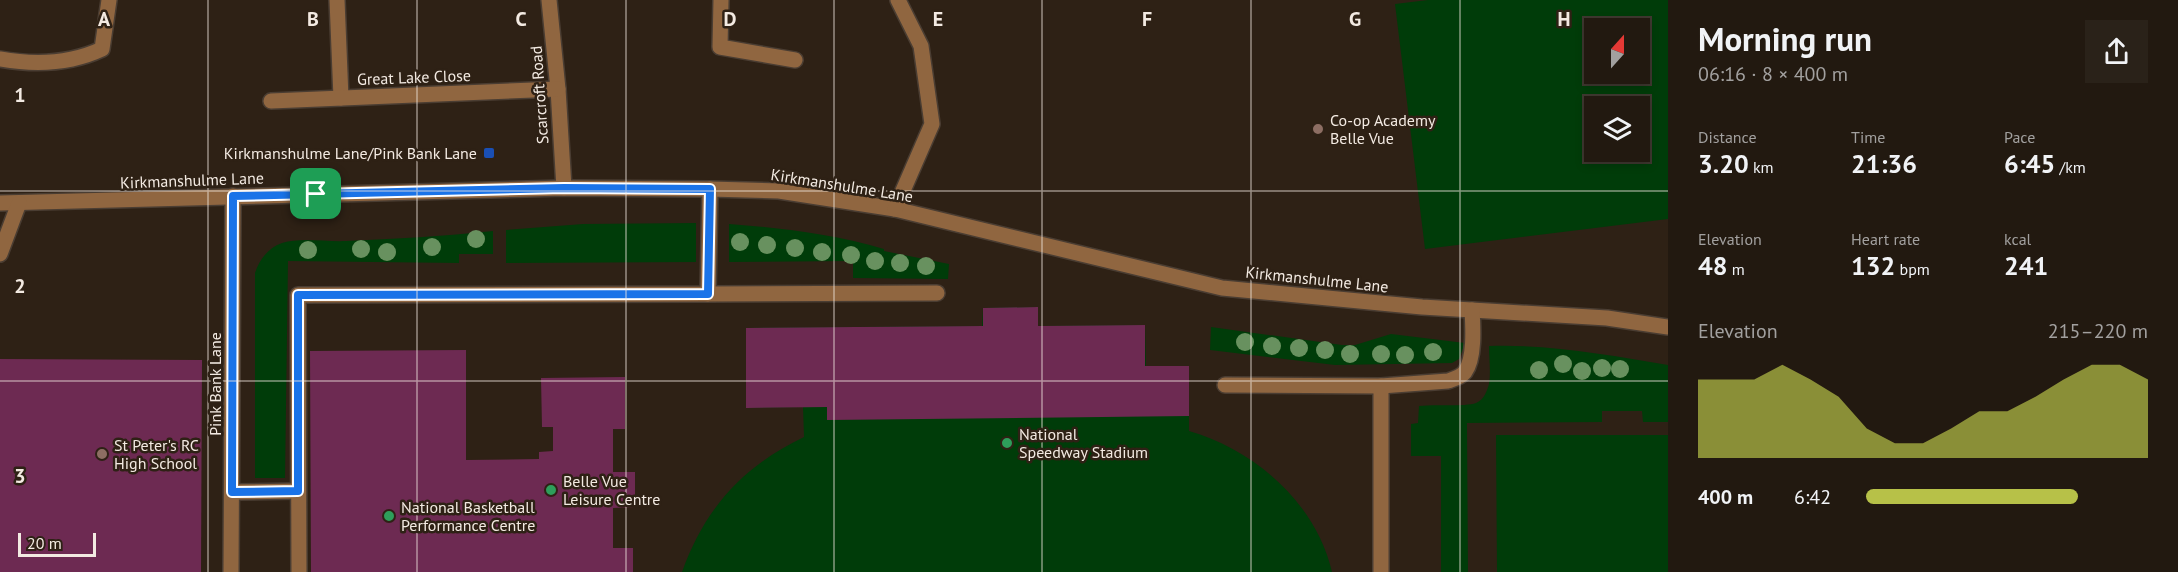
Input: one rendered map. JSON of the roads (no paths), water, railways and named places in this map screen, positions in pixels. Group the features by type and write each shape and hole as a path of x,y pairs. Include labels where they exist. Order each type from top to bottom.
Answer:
{"street":[{"path":"0,59 26,63 81,58 102,50 109,0"},
{"path":"337,0 341,98"},
{"name":"Scarcroft Road","path":"549,0 558,89 564,188"},
{"path":"721,0 720,47 795,60"},
{"path":"896,209 932,124 921,46 898,0"},
{"name":"Great Lake Close","path":"271,101 558,89"},
{"name":"Kirkmanshulme Lane","path":"0,203 564,188 779,191 896,209 1222,288 1422,307 1607,318 1668,327"},
{"path":"708,294 710,189"},
{"name":"Pink Bank Lane","path":"231,572 233,196"},
{"path":"0,254 19,203"},
{"path":"299,572 298,295 937,293"},
{"path":"1225,385 1381,386 1448,381 1465,371 1472,344 1472,310"},
{"path":"1381,386 1381,572"},
{"path":"232,492 298,491"}],"place":[{"name":"Co-op Academy Belle Vue","path":"1318,129"},
{"name":"Kirkmanshulme Lane/Pink Bank Lane","path":"489,153"},
{"name":"National Speedway Stadium","path":"1007,443"},
{"name":"St Peter's RC High School","path":"102,454"},
{"name":"Belle Vue Leisure Centre","path":"551,490"},
{"name":"National Basketball Performance Centre","path":"389,516"}]}
